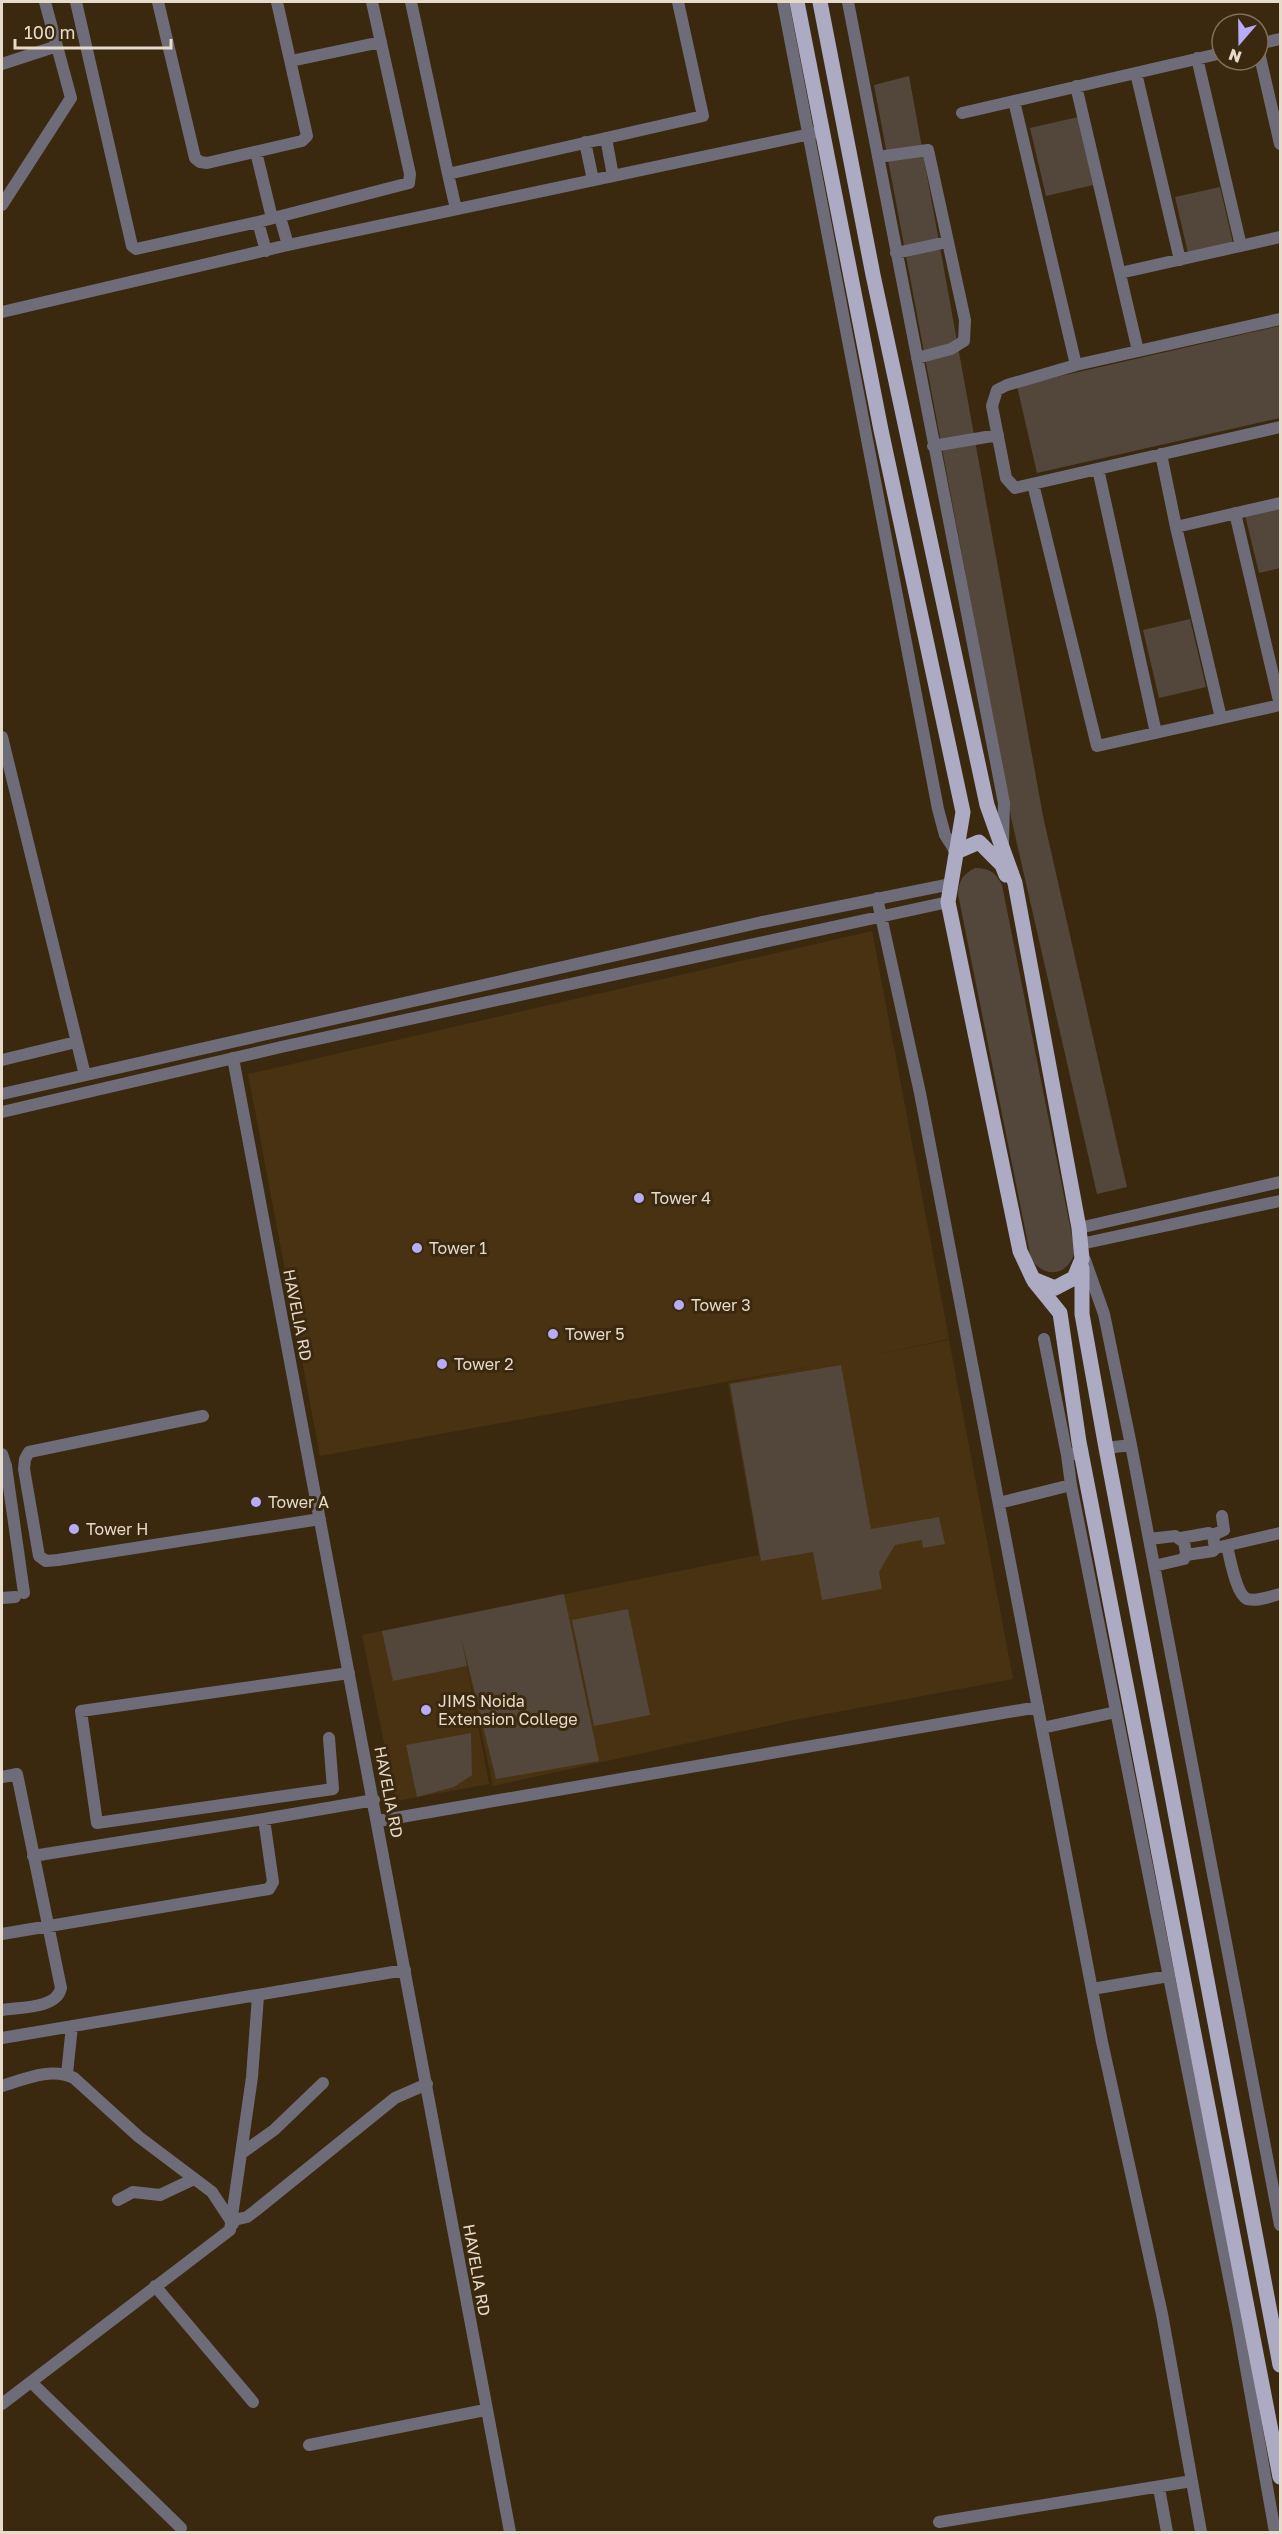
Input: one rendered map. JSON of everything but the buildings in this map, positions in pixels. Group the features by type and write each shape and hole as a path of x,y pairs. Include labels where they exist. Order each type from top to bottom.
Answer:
{"main road":[{"path":"797,2 881,430 963,812 948,902 1020,1251 1033,1279 1060,1313 1074,1454 1281,2477"},
{"path":"820,2 873,274 987,805 1003,843 1018,902 1081,1245 1082,1314 1106,1448 1281,2365"},
{"path":"956,852 979,842 988,849 1002,865 1018,902"},
{"path":"1033,1279 1055,1288 1074,1278 1081,1245"}],"street":[{"path":"2,205 71,98 45,2"},
{"path":"76,2 133,247 136,249 258,222 277,221 409,183 410,174 372,2"},
{"path":"158,2 195,158 200,162 302,141 307,136 277,2"},
{"path":"411,2 456,209"},
{"path":"448,174 703,116 678,2"},
{"path":"783,2 938,810 945,835 956,852"},
{"path":"848,2 1004,802 1003,843"},
{"path":"291,61 381,42"},
{"path":"2,64 57,46"},
{"path":"963,113 1210,55"},
{"path":"1197,58 1241,246"},
{"path":"1264,72 1281,144"},
{"path":"1136,73 1179,260"},
{"path":"1076,86 1138,351"},
{"path":"1014,101 1076,365"},
{"path":"2,312 288,245 823,131"},
{"path":"606,138 613,176"},
{"path":"585,142 593,180"},
{"path":"878,157 928,150 966,334 964,340 951,349 916,358"},
{"path":"256,152 277,221 288,245"},
{"path":"258,222 266,250"},
{"path":"1120,273 1281,237"},
{"path":"896,253 947,243"},
{"path":"1281,319 1076,365 997,390 992,406 1010,485 1015,488 1281,427"},
{"path":"933,446 998,435"},
{"path":"1161,454 1221,718"},
{"path":"1098,469 1156,733"},
{"path":"1033,484 1097,746 1280,705 1235,513"},
{"path":"1176,527 1281,503"},
{"path":"2,737 85,1075"},
{"path":"2,1094 877,898 951,884"},
{"path":"877,898 920,1092 1092,1989 1162,2314 1201,2532"},
{"path":"2,1112 281,1047 948,902"},
{"path":"278,1032 281,1047"},
{"path":"2,1060 76,1042"},
{"name":"HAVELIA RD","path":"233,1058 378,1821 485,2410 510,2532"},
{"path":"1081,1245 1281,1182"},
{"path":"1081,1245 1281,1201"},
{"path":"1081,1245 1104,1314 1131,1445 1281,2225"},
{"path":"1044,1339 1074,1454 1071,1485 1238,2323 1275,2532"},
{"path":"203,1416 29,1452 25,1459 24,1469 39,1556 46,1561 58,1560 320,1519"},
{"path":"1106,1448 1131,1445"},
{"path":"2,1454 6,1466 20,1595 2,1598"},
{"path":"999,1503 1071,1485"},
{"path":"1213,1535 1224,1530 1222,1516"},
{"path":"1149,1539 1181,1538 1209,1533 1221,1547 1239,1592 1245,1598 1254,1600 1281,1594"},
{"path":"1154,1566 1178,1562 1186,1555 1213,1551 1221,1547 1281,1533"},
{"path":"1181,1538 1186,1548 1186,1555"},
{"path":"329,1738 333,1789 97,1823 81,1711 349,1673"},
{"path":"378,1821 1038,1707"},
{"path":"1042,1728 1116,1712"},
{"path":"2,1777 17,1774 61,1988 60,1995 52,2002 2,2010"},
{"path":"33,1857 374,1800"},
{"path":"2,1934 269,1889 273,1882 264,1819"},
{"path":"2,2038 405,1970"},
{"path":"1092,1989 1169,1976"},
{"path":"2,2404 230,2230 233,2222 252,2077 258,1996"},
{"path":"67,2074 72,2026"},
{"path":"2,2086 47,2073 67,2074 82,2083 139,2137 212,2192 233,2222"},
{"path":"242,2153 274,2130 323,2083"},
{"path":"233,2222 255,2211 395,2098 427,2084"},
{"path":"118,2200 134,2192 160,2195 194,2179"},
{"path":"155,2286 253,2402"},
{"path":"31,2382 181,2528"},
{"path":"309,2445 485,2410"},
{"path":"939,2522 1192,2481"},
{"path":"1159,2488 1167,2532"}],"shaded area":[{"path":"909,76 1043,816 1127,1187 1097,1194 1012,822 874,85"},
{"path":"1078,117 1093,185 1046,196 1030,128"},
{"path":"1220,187 1233,243 1188,253 1175,197"},
{"path":"1280,326 1280,418 1037,473 1017,386"},
{"path":"1280,507 1280,568 1259,573 1245,515"},
{"path":"1190,619 1206,687 1159,698 1143,630"},
{"path":"975,868 992,872 1002,885 1075,1251 1068,1265 1056,1272 1043,1270 1031,1259 958,894 962,878"},
{"path":"872,931 949,1339 864,1357 949,1340 1013,1679 794,1720 493,1786 465,1655 489,1784 396,1801 362,1635 759,1555 728,1383 813,1366 320,1456 248,1074"},
{"path":"841,1365 871,1529 939,1517 945,1544 923,1548 922,1540 895,1545 879,1572 882,1589 822,1600 813,1552 761,1561 730,1384"},
{"path":"564,1594 599,1761 496,1779 461,1637 467,1666 393,1681 382,1631"},
{"path":"628,1609 650,1715 594,1726 572,1620"},
{"path":"471,1733 472,1775 454,1787 417,1797 406,1745"}],"place":[{"name":"Tower 4","path":"639,1198"},
{"name":"Tower 1","path":"417,1248"},
{"name":"Tower 3","path":"679,1305"},
{"name":"Tower 5","path":"553,1334"},
{"name":"Tower 2","path":"442,1364"},
{"name":"Tower A","path":"256,1502"},
{"name":"Tower H","path":"74,1529"},
{"name":"JIMS Noida Extension College","path":"426,1710"}]}
